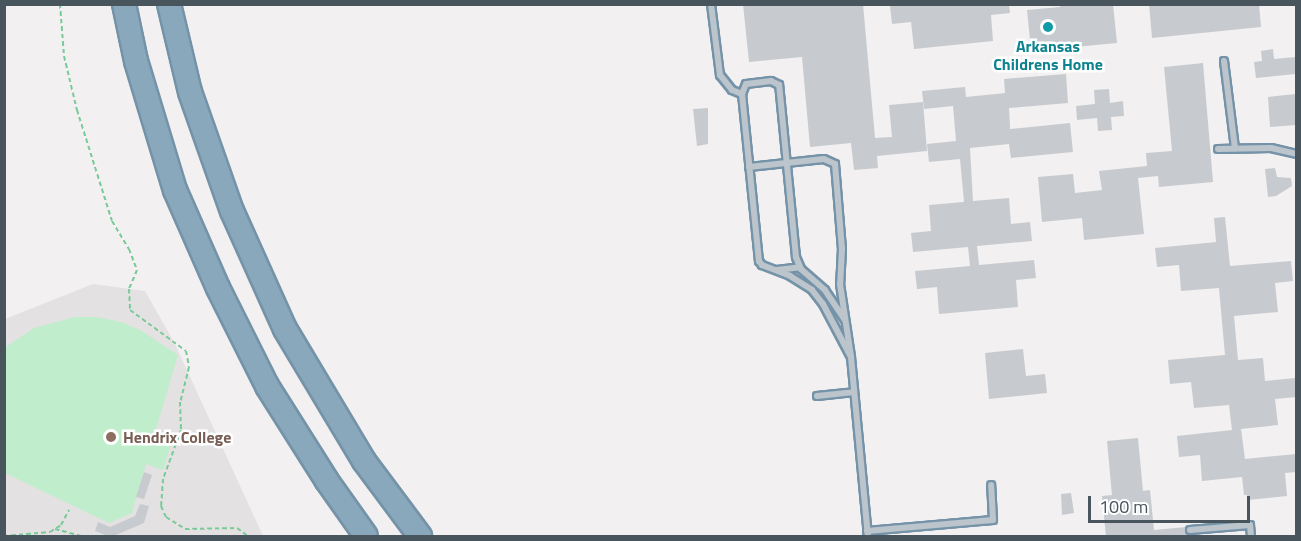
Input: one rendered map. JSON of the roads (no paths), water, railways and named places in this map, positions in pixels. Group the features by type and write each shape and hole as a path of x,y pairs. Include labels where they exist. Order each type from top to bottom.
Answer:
{"highway":[{"path":"124,4 136,61 175,190 218,288 267,386 327,481 366,537"},
{"path":"169,4 190,92 228,200 285,329 364,460 420,537"}],"lane":[{"path":"711,4 720,75 732,90 742,94"},
{"path":"1224,61 1235,148"},
{"path":"845,320 825,291 800,267 796,257 779,84 771,81 746,84 742,94 758,256 762,265 801,282 818,297 851,357"},
{"path":"1218,149 1271,147 1296,154"},
{"path":"749,167 824,159 835,164 842,249 840,284 851,357 868,534 993,520 991,485"},
{"path":"773,270 800,267"},
{"path":"817,396 854,392"},
{"path":"1190,530 1250,525 1251,537"}],"place":[{"name":"Arkansas Childrens Home","path":"1048,27"},
{"name":"Hendrix College","path":"111,437"}]}
